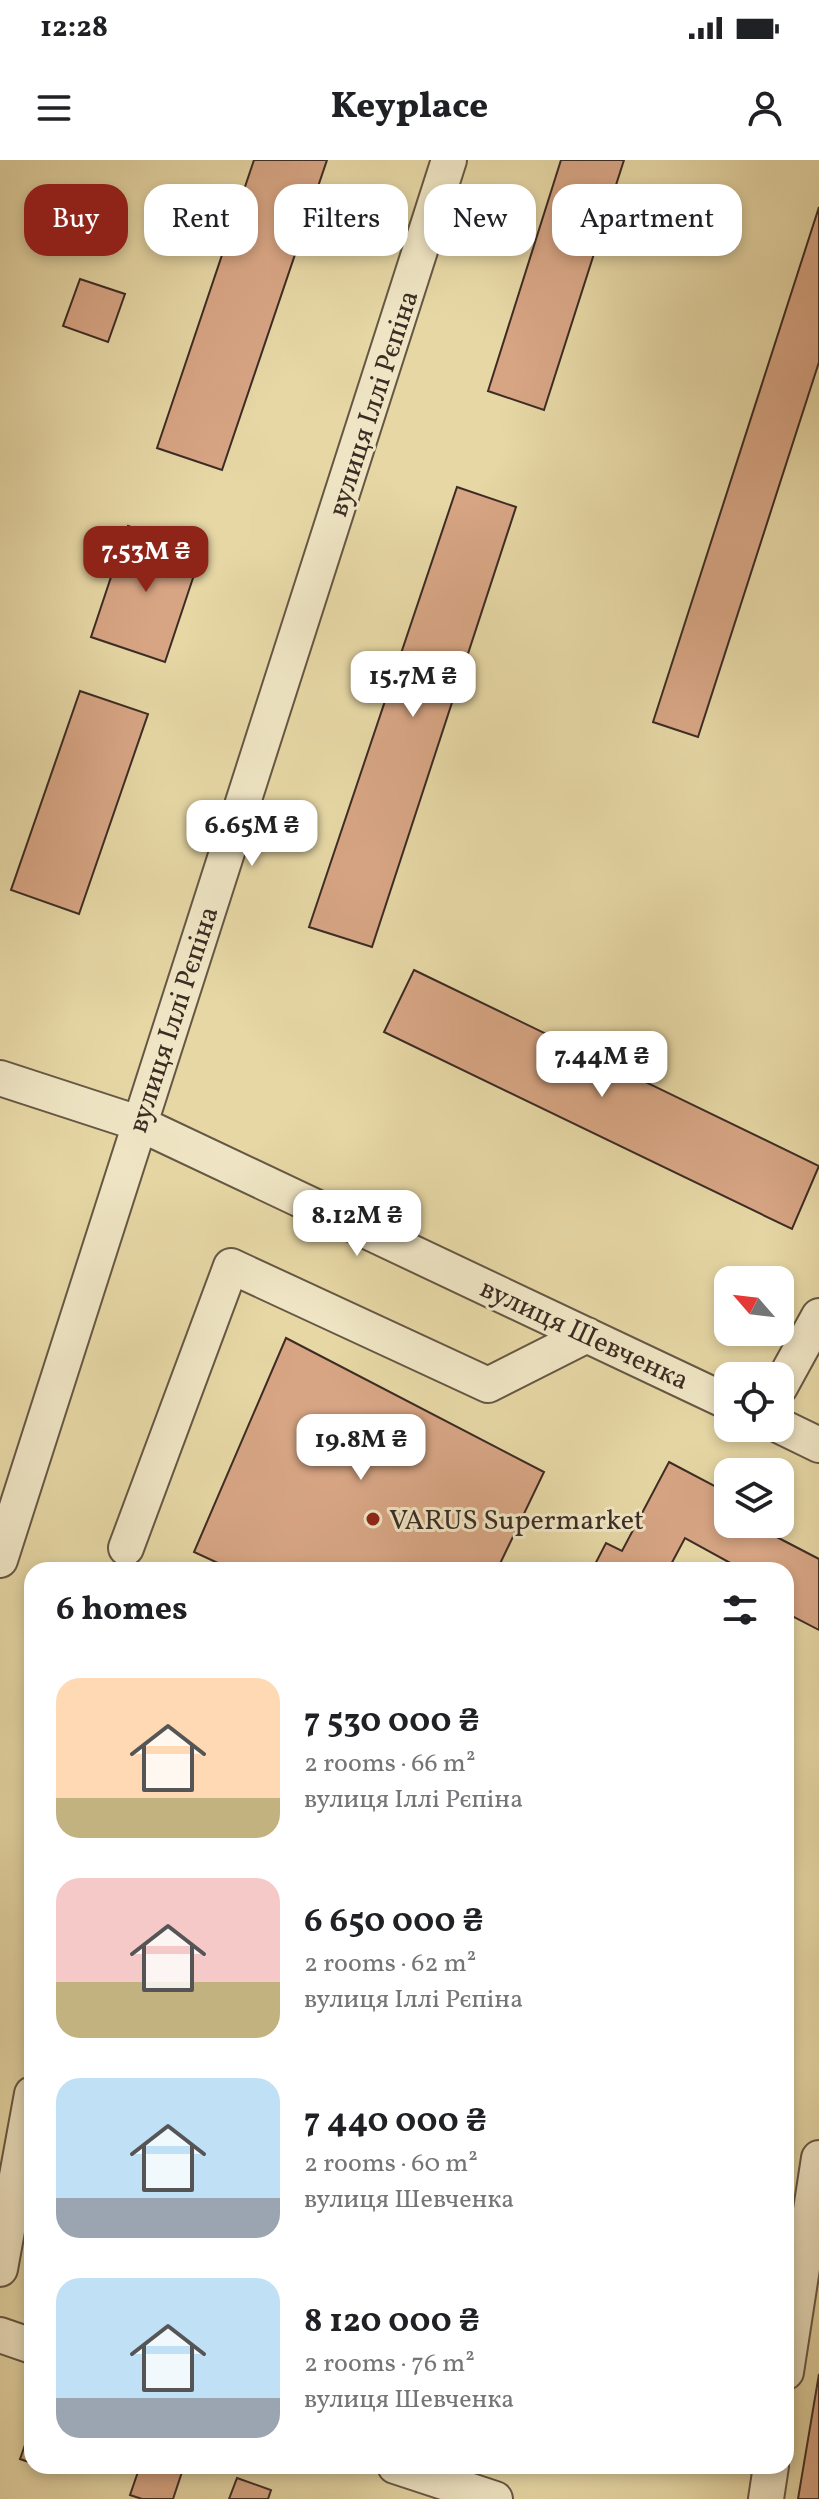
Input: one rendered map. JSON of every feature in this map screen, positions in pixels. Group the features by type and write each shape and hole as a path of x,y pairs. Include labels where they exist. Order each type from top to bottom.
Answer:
{"street":[{"name":"вулиця Іллі Рєпіна","path":"0,1560 9,1501 138,1123 364,433 449,160"},
{"name":"вулиця Шевченка","path":"0,1078 138,1123 714,1395"},
{"path":"126,1548 231,1266 488,1385 587,1335"},
{"path":"794,1362 819,1316"},
{"path":"794,1433 819,1445"},
{"path":"0,2269 24,2138"},
{"path":"794,2320 819,2158"},
{"path":"0,2335 24,2343"},
{"path":"430,2474 488,2487"},
{"path":"766,2499 770,2474"}],"building":[{"path":"254,160 327,160 319,184 274,184 274,256 294,256 222,470 157,448 222,256 258,256 258,184 246,184"},
{"path":"561,160 624,160 616,184 553,184"},
{"path":"552,188 552,256 593,256 544,410 488,391 531,256 536,256 536,239"},
{"path":"819,207 819,362 698,737 653,722"},
{"path":"80,279 125,294 108,342 63,326"},
{"path":"457,487 516,507 372,947 309,927"},
{"path":"128,526 202,551 165,662 91,637"},
{"path":"80,691 148,714 79,914 11,890"},
{"path":"414,970 819,1166 792,1229 384,1032"},
{"path":"286,1338 544,1472 501,1562 216,1562 194,1552"},
{"path":"669,1462 714,1486 714,1538 779,1538 819,1559 819,1630 794,1617 794,1562 728,1562 685,1538 672,1562 596,1562 606,1543 622,1551"},
{"path":"819,2374 819,2499 798,2499"},
{"path":"137,2474 181,2474 173,2499 142,2499 130,2495"},
{"path":"237,2478 271,2490 268,2499 229,2499"}],"place":[{"name":"VARUS Supermarket","path":"373,1519"}]}
